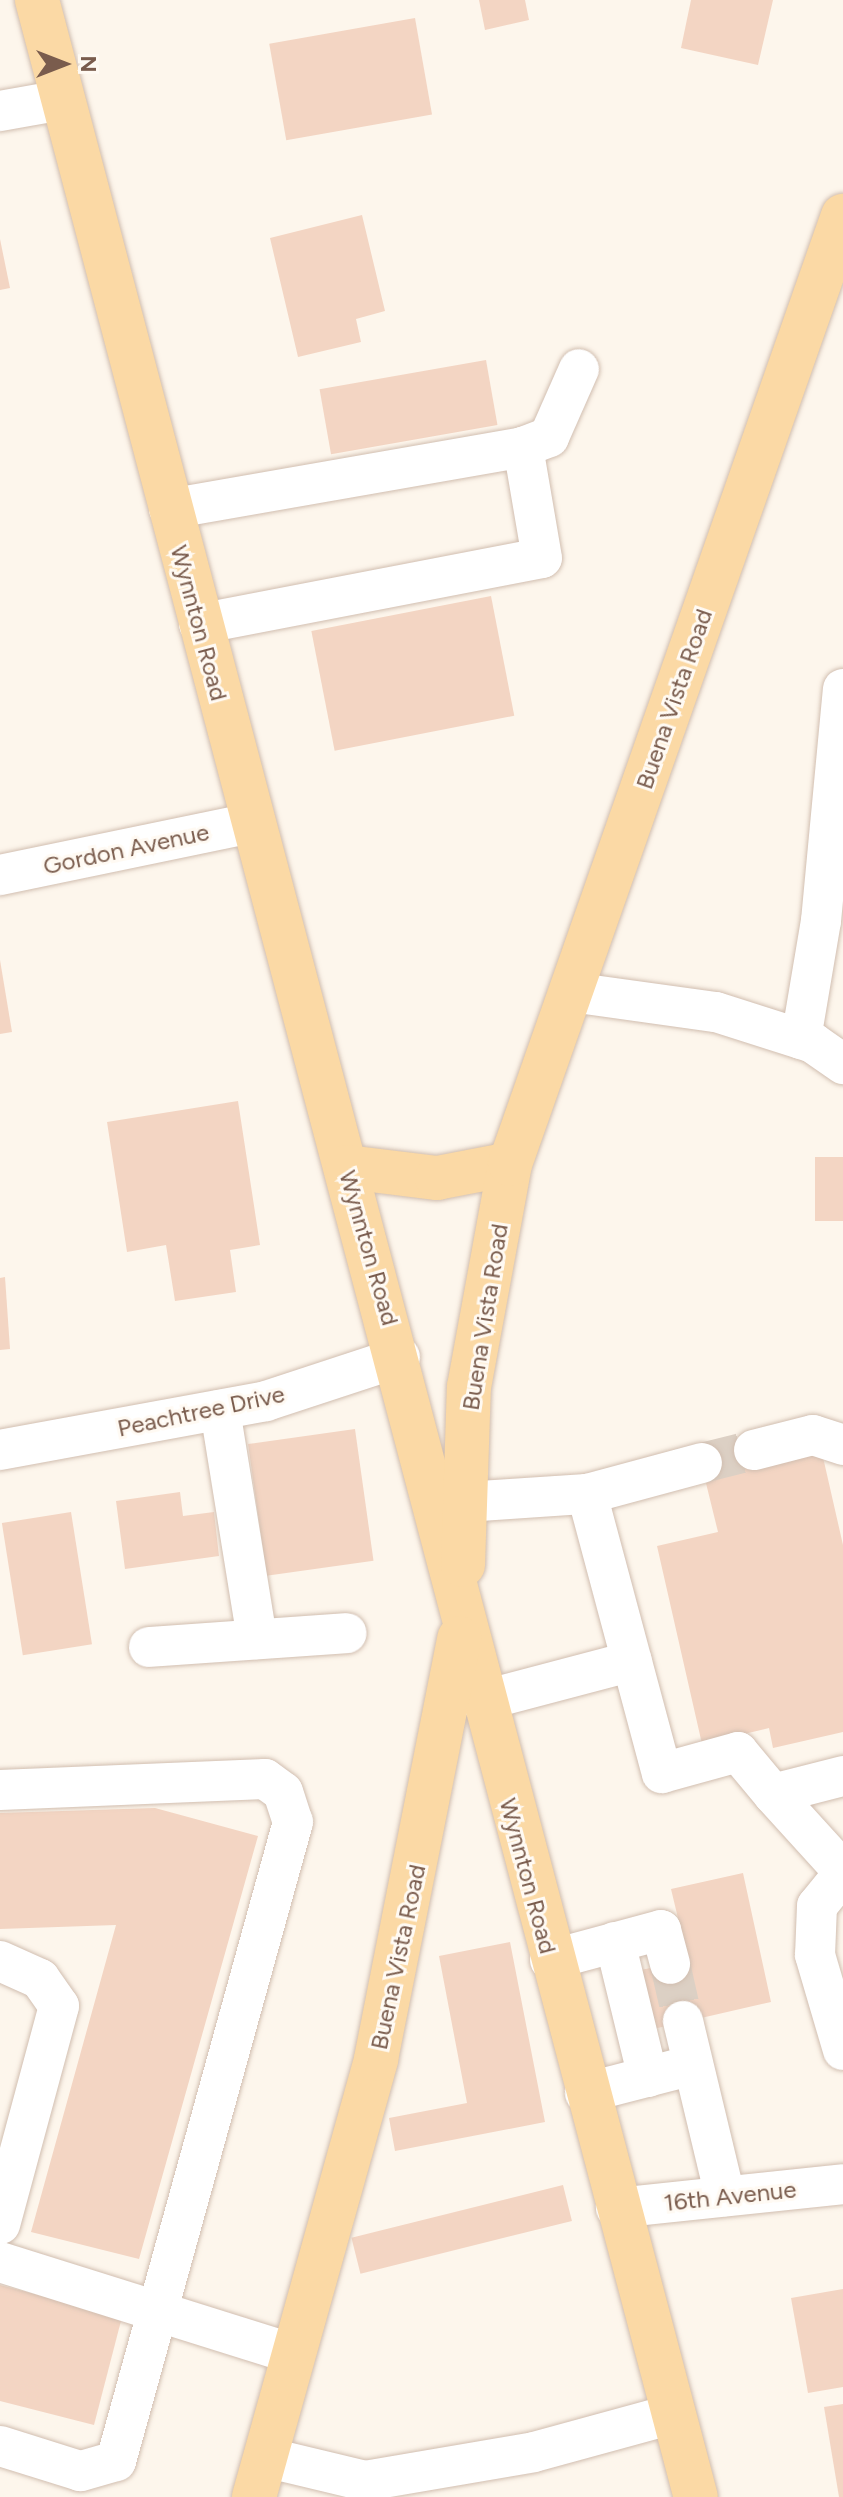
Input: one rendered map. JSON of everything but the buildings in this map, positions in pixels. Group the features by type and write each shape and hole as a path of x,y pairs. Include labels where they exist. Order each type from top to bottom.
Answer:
{"main road":[{"name":"Wynnton Road","path":"37,0 252,823 400,1357 461,1626 696,2497"},
{"name":"Buena Vista Road","path":"259,2477 376,2059 461,1626 469,1387 510,1164 843,216"},
{"path":"347,1167 437,1178 510,1164"}],"street":[{"path":"0,111 62,100"},
{"path":"169,509 523,447 549,437 579,369"},
{"path":"199,624 542,558 523,447"},
{"path":"801,1039 843,689"},
{"name":"Gordon Avenue","path":"0,875 252,823"},
{"path":"571,992 716,1012 801,1039 843,1064"},
{"name":"Peachtree Drive","path":"0,1450 220,1410 400,1357"},
{"path":"220,1410 257,1639"},
{"path":"754,1450 813,1435 843,1445"},
{"path":"465,1502 587,1494 702,1463"},
{"path":"587,1494 662,1773 738,1752 843,1873 817,1906 815,1955 843,2050"},
{"path":"149,1647 347,1633"},
{"path":"481,1701 632,1661"},
{"path":"773,1794 843,1776"},
{"path":"0,1790 265,1779 283,1792 293,1822 116,2461 101,2471 80,2471 0,2446"},
{"path":"550,1960 661,1930 670,1964"},
{"path":"615,1942 648,2077"},
{"path":"0,1961 40,1979 59,2006 0,2224"},
{"path":"683,2021 725,2196"},
{"path":"585,2093 694,2065"},
{"name":"16th Avenue","path":"616,2208 843,2184"},
{"path":"0,2262 294,2354"},
{"path":"259,2477 365,2481 534,2452 673,2414"}],"tunnel":[{"path":"702,1463 754,1450"},
{"path":"670,1964 683,2021"}]}
